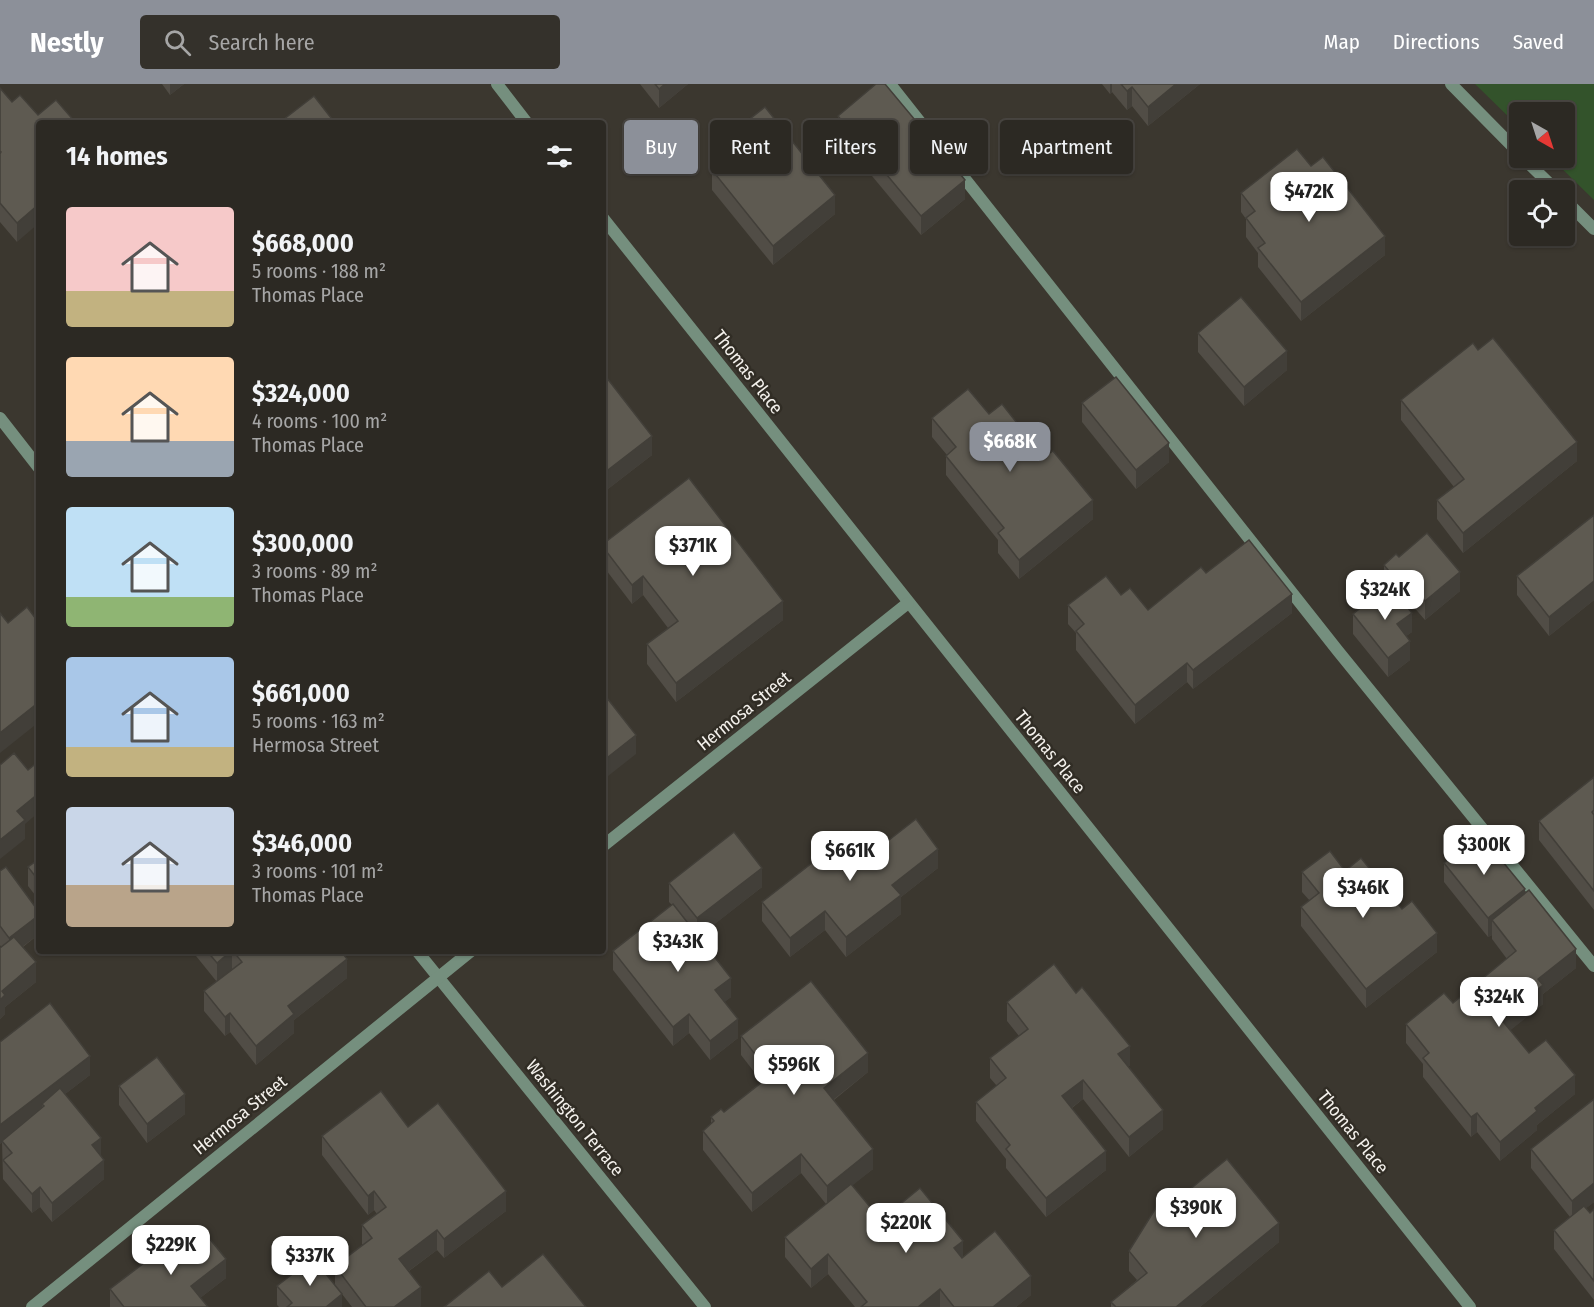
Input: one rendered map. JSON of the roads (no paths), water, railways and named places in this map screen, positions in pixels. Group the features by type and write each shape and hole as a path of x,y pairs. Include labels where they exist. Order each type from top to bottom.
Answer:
{"street":[{"path":"496,84 525,120"},
{"path":"890,84 1338,651 1594,966"},
{"path":"1451,84 1509,143"},
{"path":"1533,168 1546,180"},
{"path":"1575,211 1594,230"},
{"name":"Thomas Place","path":"606,222 1470,1307"},
{"path":"0,418 36,464"},
{"name":"Hermosa Street","path":"606,844 908,603"},
{"name":"Washington Terrace","path":"419,954 705,1307"},
{"name":"Hermosa Street","path":"32,1307 467,954"}]}
